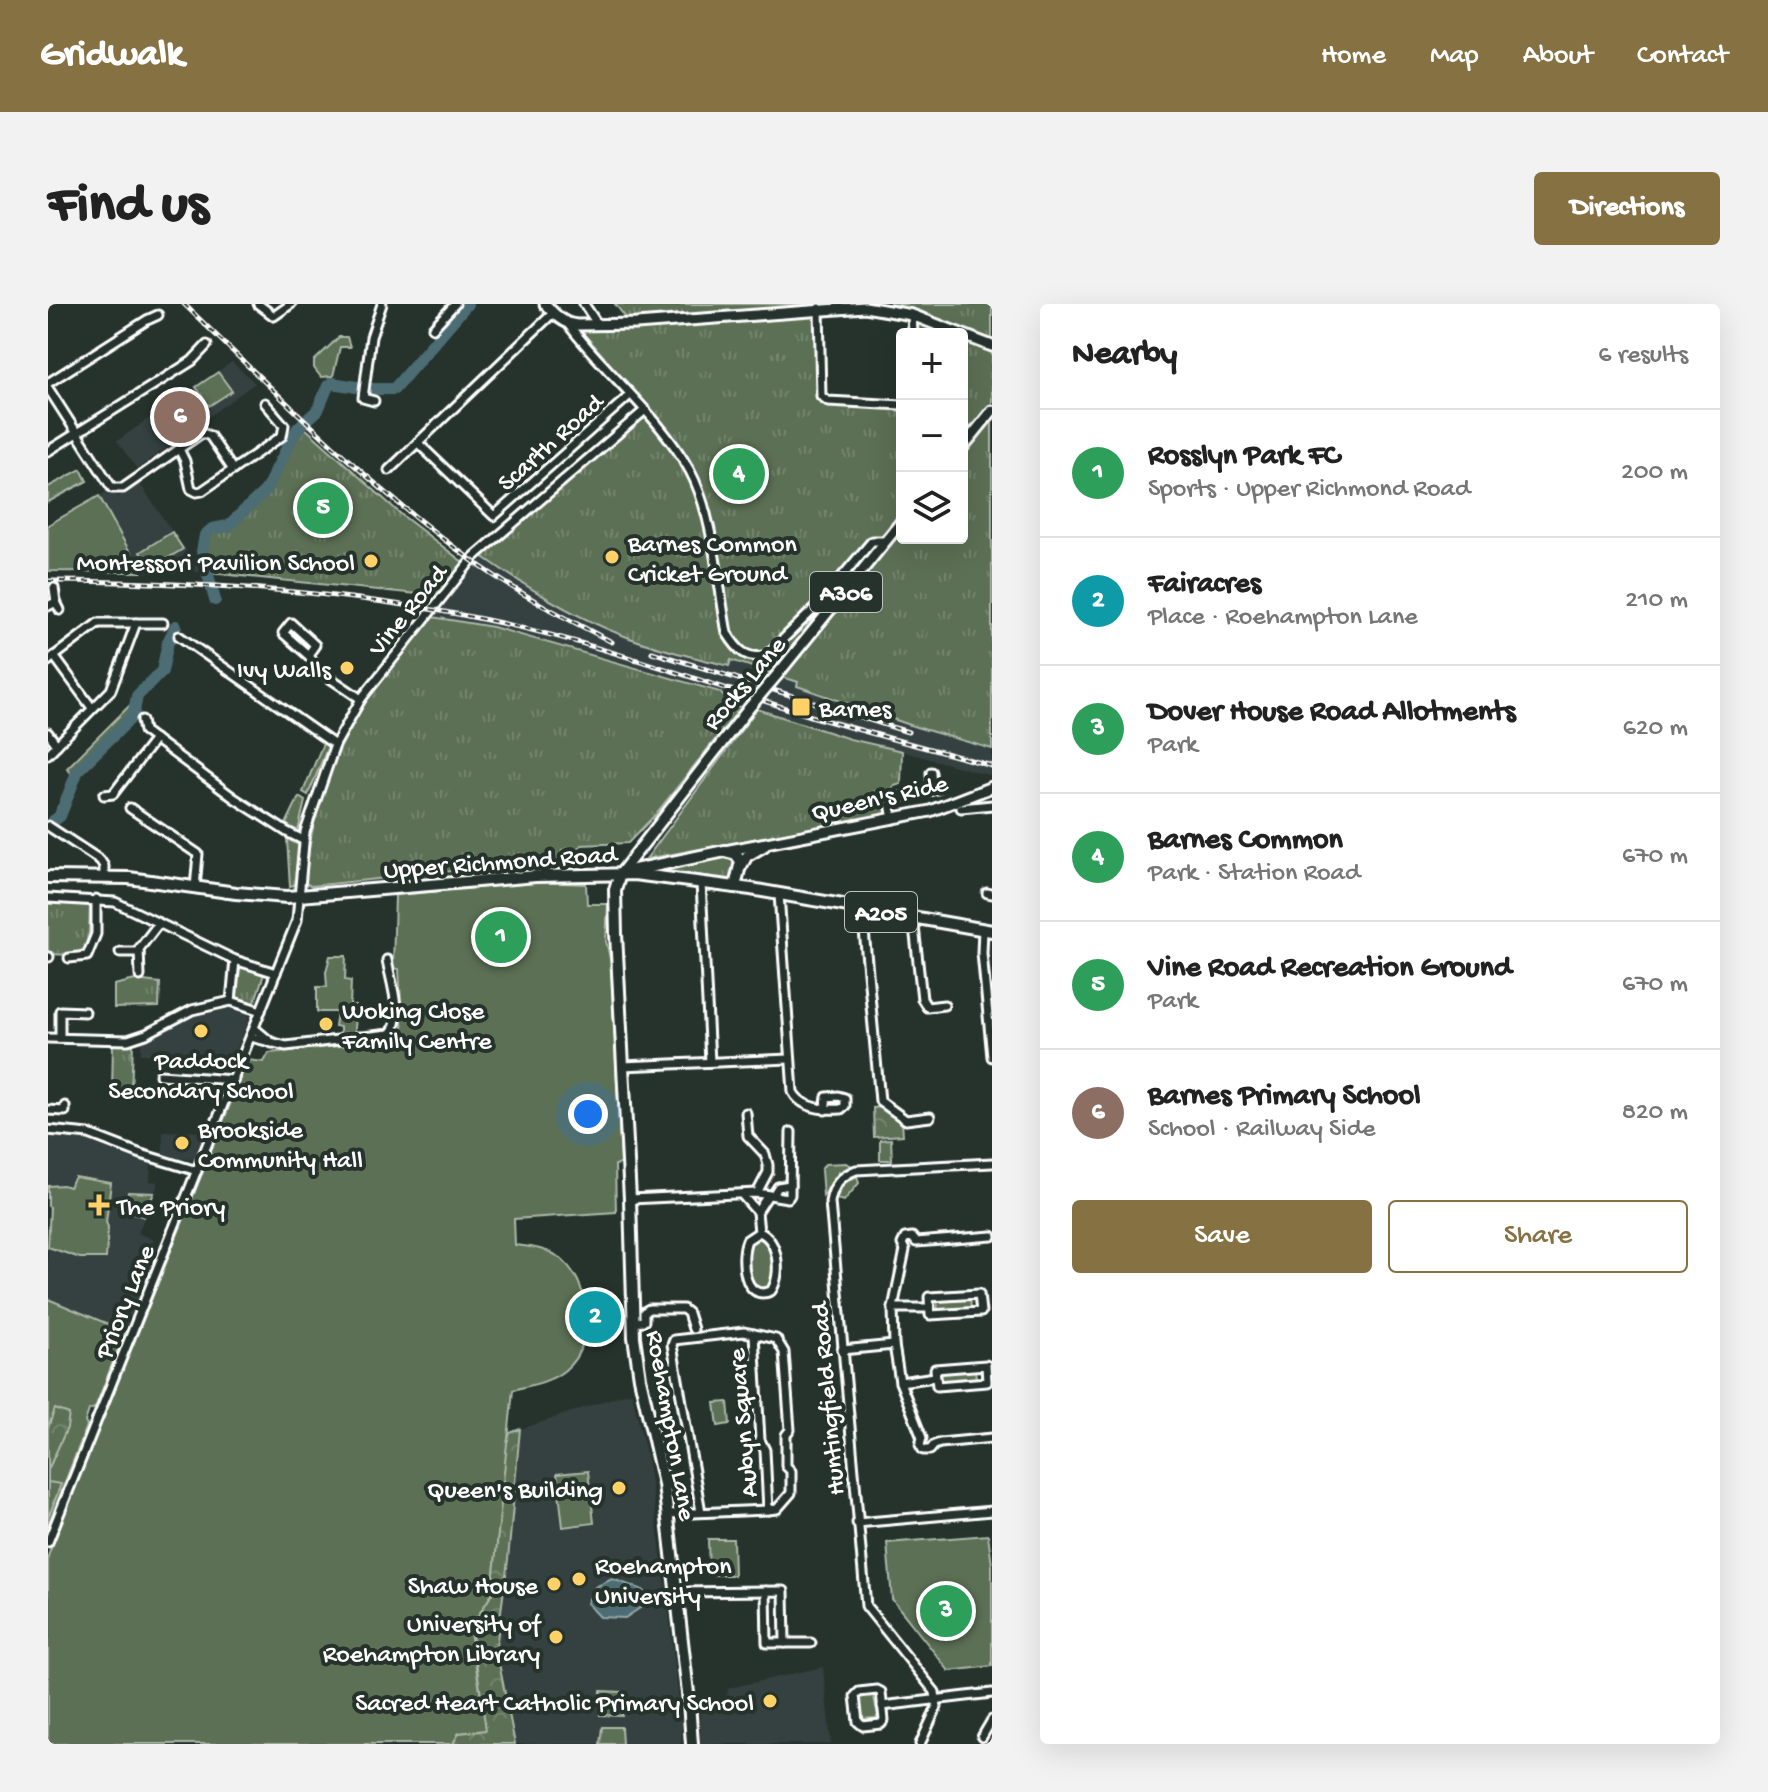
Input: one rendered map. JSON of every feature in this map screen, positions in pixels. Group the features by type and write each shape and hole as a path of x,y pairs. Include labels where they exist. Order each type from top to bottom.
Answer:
{"highway":[{"name":"Queen's Ride","path":"620,874 636,868 725,851"},
{"path":"725,851 738,856 741,867 735,887"},
{"name":"Upper Richmond Road","path":"104,878 146,880 263,896 299,896 536,876 620,874 735,887 988,930"},
{"name":"Roehampton Lane","path":"620,874 615,895 633,1322 637,1364 658,1451 668,1514 692,1744"},
{"name":"A205","path":"48,877 104,878"}],"main road":[{"path":"545,304 568,324 598,325 865,307 912,315 992,346"},
{"path":"968,441 992,411"},
{"name":"Rocks Lane","path":"620,874 743,715 835,607 896,528"},
{"name":"Queen's Ride","path":"725,851 930,811 992,787"},
{"name":"Queen's Ride","path":"741,867 751,852 775,842"}],"street":[{"path":"258,304 274,316 291,304"},
{"path":"374,401 362,393 371,337 382,304"},
{"path":"433,328 455,304"},
{"path":"584,304 598,325"},
{"path":"819,308 821,396 828,401 896,405"},
{"path":"389,470 553,313"},
{"path":"158,315 48,386 112,488 123,488 205,433 233,470"},
{"path":"912,315 913,328"},
{"path":"568,324 674,445 692,474 704,508 727,633 738,650 757,657 767,655 817,606 872,541 885,541"},
{"path":"48,451 192,361 207,345"},
{"name":"Scarth Road","path":"418,443 494,516 629,396"},
{"path":"179,449 194,491 202,491 284,433 284,425 265,403"},
{"name":"Vine Road","path":"299,896 303,840 335,745 361,699 474,557 644,411"},
{"path":"54,588 55,606"},
{"path":"92,708 51,658 98,623 163,623"},
{"path":"48,754 107,695 115,683 136,623"},
{"path":"308,655 315,645 291,623 283,633 324,674 361,699"},
{"path":"179,636 335,745"},
{"path":"142,720 144,731 234,798 303,840"},
{"path":"48,733 57,745"},
{"path":"104,795 113,794 155,739"},
{"path":"893,819 892,799 935,790 931,772"},
{"path":"961,808 992,805"},
{"path":"130,808 198,854 195,888"},
{"path":"48,826 100,860 104,866 104,878"},
{"path":"701,883 710,1062"},
{"path":"779,894 794,1096 819,1110 825,1110"},
{"name":"Priory Lane","path":"48,1542 298,917 299,896"},
{"path":"48,898 115,902 235,960 276,973"},
{"path":"69,958 87,956 96,934 96,899"},
{"path":"862,909 879,1098 903,1119 930,1117"},
{"path":"913,917 922,999 927,1007 944,1005"},
{"path":"140,976 139,952 159,923"},
{"path":"988,930 982,953 992,1057"},
{"path":"120,952 139,952"},
{"path":"231,1001 235,960"},
{"path":"252,1032 272,1043 293,1046 383,1037 393,1032 398,1014 387,960"},
{"path":"48,1038 128,1040 192,1010 231,1001 261,1011"},
{"path":"60,1038 60,1011 85,1012"},
{"path":"622,1066 790,1059"},
{"path":"160,1075 234,1080"},
{"path":"48,1110 65,1111 65,1106"},
{"path":"746,1113 748,1136 765,1154 768,1165 768,1172 757,1193"},
{"path":"48,1130 89,1134 197,1171"},
{"path":"630,1199 757,1193 789,1197 791,1132"},
{"name":"Huntingfield Road","path":"937,1699 935,1692 866,1606 830,1213 832,1192 845,1174 864,1169 992,1163"},
{"path":"742,1195 757,1212 759,1232"},
{"path":"757,1212 770,1195"},
{"path":"759,1232 773,1243 776,1281 771,1291 762,1294 753,1292 748,1286 744,1251 747,1240 759,1232"},
{"path":"992,1236 916,1242 914,1249 905,1250 893,1308 894,1345 900,1382 922,1438 920,1445 923,1450 930,1450 934,1445 992,1438"},
{"path":"979,1294 981,1312 930,1315 930,1308 929,1297 979,1294"},
{"path":"980,1303 992,1302"},
{"path":"893,1308 930,1308"},
{"path":"633,1322 644,1321 644,1312 649,1309 683,1309 688,1313 693,1329"},
{"name":"Aubyn Square","path":"668,1514 777,1509 791,1493 791,1471 786,1466 786,1435 790,1430 784,1352 776,1339 744,1332 674,1340 672,1345 701,1512"},
{"name":"Aubyn Square","path":"754,1334 760,1440 765,1450 768,1510"},
{"path":"842,1350 894,1345"},
{"path":"986,1365 990,1373 987,1382 937,1386 935,1377 935,1369 986,1365"},
{"path":"900,1382 935,1377"},
{"path":"857,1523 992,1511"},
{"path":"766,1591 767,1643 811,1643"},
{"path":"676,1592 784,1591 785,1643"},
{"path":"859,1692 881,1692 882,1706 884,1720 881,1724 863,1726 858,1722 855,1696 859,1692"},
{"path":"882,1706 992,1693"},
{"path":"920,1744 937,1707 937,1699"},
{"path":"982,1737 992,1720"}],"shaded area":[{"path":"232,362 255,383 137,469 117,441 165,407 160,397 163,394 170,404"},
{"path":"140,484 181,545 204,572 141,572 99,496 110,490 118,497"},
{"path":"482,556 532,591 621,635 706,662 728,666 730,660 916,727 992,749 992,776 729,704 720,692 612,660 493,627 432,617 472,564"},
{"name":"Paddock Secondary School","path":"226,1006 249,1012 248,1022 229,1067 194,1067 193,1055 141,1054 141,1040 182,1018"},
{"path":"155,1084 208,1086 208,1096 155,1094"},
{"path":"163,1131 205,1132 193,1160 163,1156"},
{"name":"The Priory","path":"48,1134 88,1137 151,1162 150,1181 157,1182 157,1187 138,1233 154,1240 149,1251 151,1266 125,1331 48,1299"},
{"name":"Roehampton University","path":"627,1393 632,1394 648,1462 666,1590 682,1728 681,1744 453,1744 510,1433"},
{"name":"Sacred Heart Catholic Primary School","path":"823,1667 831,1744 701,1744 699,1706 726,1697 729,1688"}],"green space":[{"path":"615,304 992,304 992,749 916,727 731,660 729,666 622,635 550,600 482,556 651,411 583,330 627,327 626,318"},
{"path":"339,337 347,337 350,347 340,347 333,376 321,377 314,368 314,361"},
{"path":"218,372 232,391 209,406 196,387"},
{"path":"304,427 403,516 464,563 437,596 210,573 206,554 209,536 233,526 261,500 271,488"},
{"path":"81,469 87,481 48,502 48,487"},
{"path":"99,496 141,572 48,571 48,525"},
{"path":"172,532 183,549 150,569 140,552"},
{"path":"432,617 493,627 720,692 732,699 730,704 741,707 655,815 628,843 581,845 579,849 562,850 563,866 539,862 311,886 306,883 310,845 329,773 345,739 384,675"},
{"path":"133,702 131,716 72,774 67,768"},
{"path":"757,709 850,739 902,751 901,784 894,786 890,792 888,814 646,859"},
{"path":"324,741 329,744 308,795 303,792"},
{"path":"299,797 305,801 298,831 286,824"},
{"path":"287,839 299,845 294,885 290,886"},
{"path":"724,855 733,857 736,862 732,878 656,870"},
{"path":"542,882 586,884 587,904 608,904 606,941 611,963 621,1164 615,1165 616,1212 514,1219 515,1245 552,1253 568,1266 583,1295 586,1328 576,1358 565,1370 547,1380 513,1390 492,1594 470,1632 487,1731 459,1733 453,1744 48,1744 48,1556 248,1060 264,1062 269,1053 378,1042 403,1036 399,969 393,968 395,895"},
{"path":"48,902 90,903 89,934 84,949 73,955 48,954"},
{"path":"330,956 346,956 345,980 351,981 350,1006 356,1006 355,1031 367,1032 340,1035 340,1027 335,1026 337,1012 317,1012 317,987 327,987 326,972"},
{"path":"240,967 264,974 254,1004 235,994"},
{"path":"135,980 160,983 159,1007 114,1008 114,985"},
{"path":"113,1043 133,1044 131,1093 112,1092"},
{"path":"883,1107 902,1122 903,1135 874,1137 873,1108"},
{"path":"891,1139 892,1160 880,1160 880,1140"},
{"path":"846,1163 852,1166 839,1172 823,1196 821,1170 825,1164"},
{"path":"857,1176 859,1183 844,1201 836,1199 844,1183"},
{"path":"75,1177 111,1183 106,1258 80,1258 48,1247 48,1186 69,1187"},
{"path":"128,1192 154,1193 144,1217 125,1210"},
{"path":"755,1237 763,1237 770,1246 773,1281 767,1290 757,1290 750,1282 747,1248"},
{"path":"970,1296 971,1310 938,1312 937,1299"},
{"path":"48,1299 125,1331 95,1408 89,1410 85,1422 87,1426 48,1525"},
{"path":"975,1367 976,1380 942,1383 941,1369"},
{"path":"728,1402 730,1424 718,1426 715,1403"},
{"path":"55,1409 69,1414 67,1428 48,1470 48,1428"},
{"path":"520,1429 496,1648 515,1744 453,1744 459,1733 486,1730 471,1627 492,1594 507,1443 510,1433"},
{"path":"588,1471 594,1523 563,1527 557,1474"},
{"path":"48,1482 61,1484 48,1518"},
{"path":"988,1535 992,1565 992,1666 949,1671 892,1599 887,1543"},
{"path":"708,1539 733,1539 734,1575 709,1575"},
{"path":"601,1691 622,1692 622,1716 600,1715"},
{"path":"873,1693 878,1715 876,1718 862,1719 858,1697"},
{"path":"602,1727 621,1727 622,1744 600,1744"}],"water":[{"path":"612,1579 641,1589 649,1597 649,1602 625,1618 600,1617 587,1603 595,1587"}],"waterway":[{"path":"215,600 202,551 205,535 212,529 228,526 266,490 292,438 298,428 318,410 328,386 332,383 369,389 394,389 467,304"},
{"path":"204,530 205,535"},
{"path":"52,822 60,816 78,770 133,716 137,696 162,671 168,642 176,626"},
{"path":"55,817 58,806"}],"railway":[{"path":"184,304 323,437 432,530 504,582 612,642"},
{"path":"48,581 158,583 269,590 378,601 487,620 610,652 811,716 992,766"},
{"path":"652,652 908,732"}],"place":[{"name":"Barnes Primary School","path":"180,417"},
{"name":"Barnes Common","path":"739,474"},
{"name":"Vine Road Recreation Ground","path":"323,508"},
{"name":"Barnes Common Cricket Ground","path":"612,557"},
{"name":"Montessori Pavilion School","path":"371,561"},
{"name":"Ivy Walls","path":"347,668"},
{"name":"Barnes","path":"801,707"},
{"name":"Rosslyn Park FC","path":"501,937"},
{"name":"Woking Close Family Centre","path":"326,1024"},
{"name":"Paddock Secondary School","path":"201,1031"},
{"name":"Brookside Community Hall","path":"182,1143"},
{"name":"The Priory","path":"99,1205"},
{"name":"Fairacres","path":"595,1317"},
{"name":"Queen's Building","path":"619,1488"},
{"name":"Roehampton University","path":"579,1579"},
{"name":"Shaw House","path":"554,1584"},
{"name":"Dover House Road Allotments","path":"946,1611"},
{"name":"University of Roehampton Library","path":"556,1637"},
{"name":"Sacred Heart Catholic Primary School","path":"770,1701"}]}
